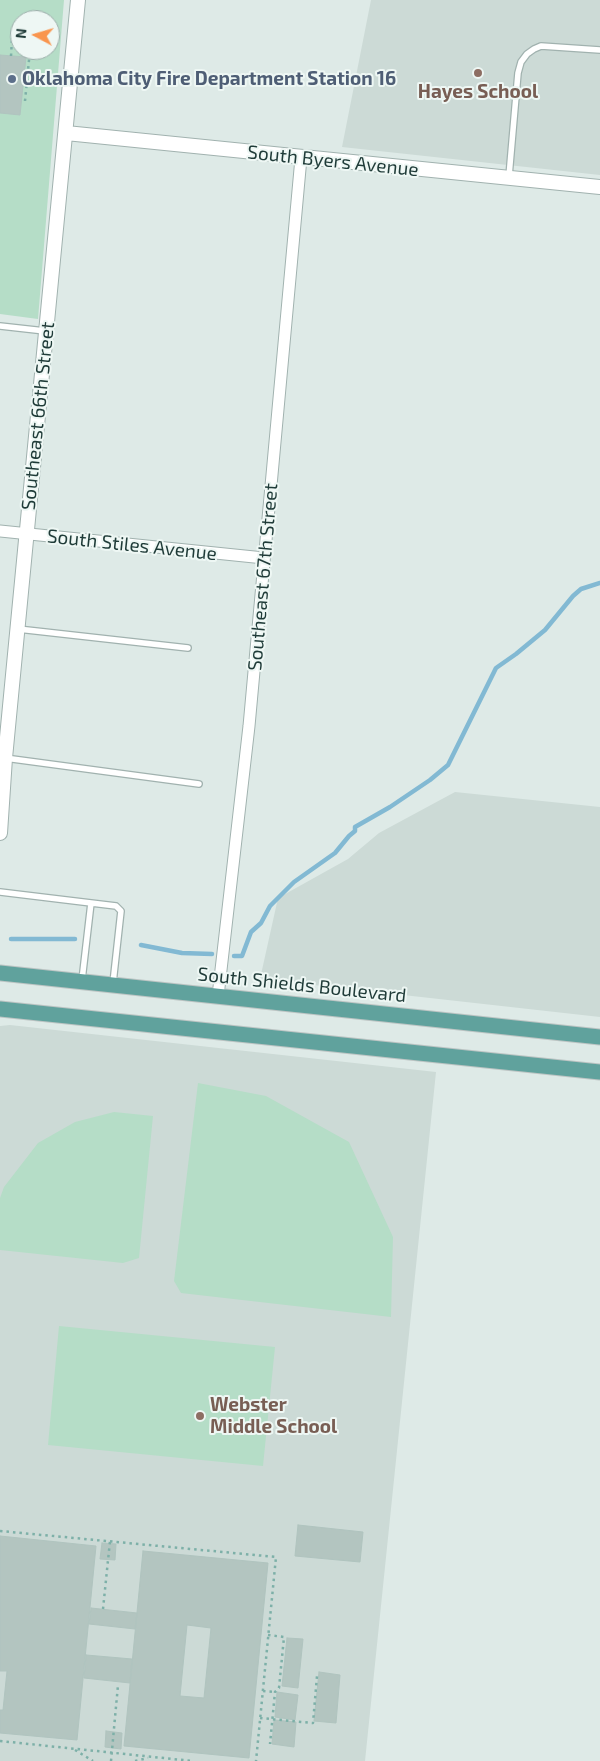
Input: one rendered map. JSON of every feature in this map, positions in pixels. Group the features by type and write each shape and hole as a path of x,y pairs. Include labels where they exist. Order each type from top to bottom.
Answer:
{"main road":[{"name":"South Shields Boulevard","path":"0,973 600,1037"},
{"path":"0,1009 600,1072"}],"street":[{"name":"Southeast 66th Street","path":"0,833 5,758 78,0"},
{"name":"South Byers Avenue","path":"66,133 600,187"},
{"name":"Southeast 67th Street","path":"218,996 249,726 301,158"},
{"name":"South Stiles Avenue","path":"0,532 264,558"}],"lane":[{"path":"509,178 518,73 521,62 527,54 541,46 600,50"},
{"path":"0,326 47,332"},
{"path":"18,629 188,648"},
{"path":"5,758 198,784"},
{"path":"0,892 116,906 121,911 113,985"},
{"path":"82,982 91,903"}],"path":[{"path":"25,101 29,60"},
{"path":"0,1531 276,1557 256,1761"},
{"path":"103,1609 110,1542"},
{"path":"268,1635 284,1637 279,1688 275,1692 270,1744"},
{"path":"260,1718 313,1723 317,1676"},
{"path":"111,1761 118,1685"},
{"path":"263,1691 275,1692"},
{"path":"0,1741 192,1761"},
{"path":"71,1749 93,1761"},
{"path":"134,1761 153,1758 164,1761"}],"shaded area":[{"name":"Hayes School","path":"371,0 600,0 600,175 342,147"},
{"path":"455,792 600,807 600,1017 260,979 278,898 348,859 379,833"},
{"name":"Webster Middle School","path":"10,1025 436,1072 365,1761 0,1761 0,1026"}],"green space":[{"path":"0,0 64,0 60,49 60,10 10,10 10,60 59,60 38,319 0,314"},
{"path":"198,1083 266,1096 349,1142 393,1237 391,1317 181,1293 174,1281"},
{"path":"114,1112 153,1116 139,1258 123,1263 0,1250 0,1198 4,1187 38,1143 75,1122"},
{"path":"59,1326 275,1347 263,1466 48,1445"}],"building":[{"name":"Oklahoma City Fire Department Station 16","path":"0,55 10,56 10,60 26,60 20,115 0,113"},
{"path":"298,1525 363,1532 360,1562 295,1556"},
{"path":"0,1536 96,1546 77,1740 0,1733 0,1710 3,1710 7,1671 0,1671"},
{"path":"102,1543 116,1544 115,1560 100,1559"},
{"path":"143,1551 268,1563 249,1758 124,1746","holes":["187,1625 211,1628 204,1698 180,1696"]},
{"path":"91,1608 137,1613 135,1629 89,1624"},
{"path":"287,1638 303,1639 298,1688 282,1686"},
{"path":"86,1655 132,1659 130,1683 84,1678"},
{"path":"319,1672 340,1675 336,1723 314,1721"},
{"path":"277,1692 298,1695 295,1720 275,1717"},
{"path":"274,1720 296,1722 294,1747 272,1744"},
{"path":"106,1731 122,1733 121,1749 105,1747"}],"waterway":[{"path":"234,956 242,956 251,932 261,923 270,906 294,882 335,853 355,831 355,827 390,807 430,780 448,765 496,668 545,630 581,589 600,583"},
{"path":"11,939 75,939"},
{"path":"141,945 182,953 212,954"}],"place":[{"name":"Hayes School","path":"478,73"},
{"name":"Oklahoma City Fire Department Station 16","path":"12,79"},
{"name":"Webster Middle School","path":"200,1416"}]}
